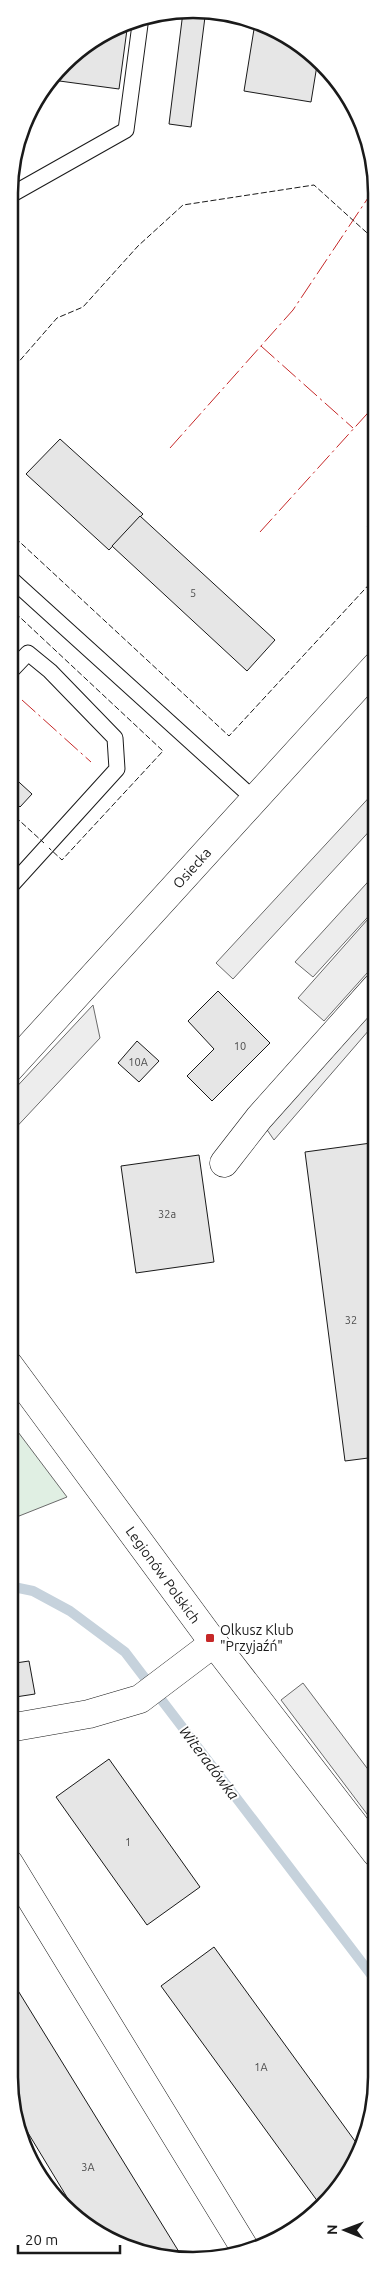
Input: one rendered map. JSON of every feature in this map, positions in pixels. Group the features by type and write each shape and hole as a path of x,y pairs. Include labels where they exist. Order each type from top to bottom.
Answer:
{"street":[{"name":"Osiecka","path":"18,1059 367,676"},
{"path":"224,1163 258,1118 367,998"},
{"name":"Legionów Polskich","path":"18,1377 214,1643 367,1841"},
{"path":"18,1726 89,1714 140,1699 214,1643"},
{"path":"18,1878 243,2245"}],"lane":[{"path":"18,191 126,130 140,26"},
{"path":"18,585 254,799"},
{"path":"18,664 28,653 50,671 115,738 117,769 18,878"}],"green space":[{"path":"18,1432 67,1497 18,1516"}],"shaded area":[{"path":"367,800 367,834 233,979 216,963"},
{"path":"367,883 367,918 313,977 295,962"},
{"path":"367,920 367,973 324,1021 298,998"},
{"path":"367,994 367,1032 274,1140 259,1118"},
{"path":"93,1005 100,1038 18,1125 18,1085"},
{"path":"303,1683 367,1768 367,1814 281,1700"}],"building":[{"path":"182,18 205,18 191,127 169,124"},
{"path":"254,29 280,41 316,69 311,102 244,91"},
{"path":"127,31 119,89 59,81 77,61 95,47"},
{"path":"60,439 143,514 109,550 26,474"},
{"path":"140,516 275,640 247,671 112,546"},
{"path":"18,781 32,794 20,807 18,805"},
{"path":"218,991 270,1043 212,1101 187,1076 214,1049 188,1021"},
{"path":"137,1041 159,1061 139,1082 118,1063"},
{"path":"367,1144 367,1458 345,1461 305,1152"},
{"path":"199,1155 214,1262 136,1273 121,1166"},
{"path":"29,1661 35,1694 18,1697 18,1663"},
{"path":"109,1759 200,1887 147,1925 56,1797"},
{"path":"214,1947 355,2141 344,2165 317,2200 161,1986"},
{"path":"18,1991 179,2252 147,2247 115,2234 95,2223 70,2202 26,2129 21,2112 18,2078"}],"waterway":[{"name":"Witeradówka","path":"18,1588 33,1591 70,1611 125,1652 367,1969"}],"fence":[{"path":"18,363 57,318 83,307 138,246 183,205 314,185 367,233"},
{"path":"18,540 229,736 367,587"},
{"path":"18,615 163,751 62,860 49,848"},
{"path":"18,819 44,843"}],"power":[{"path":"170,448 293,310 367,199"},
{"path":"261,346 353,428"},
{"path":"260,532 367,414"},
{"path":"22,700 91,762"}],"place":[{"name":"Olkusz Klub \"Przyjaźń\"","path":"210,1638"}]}
